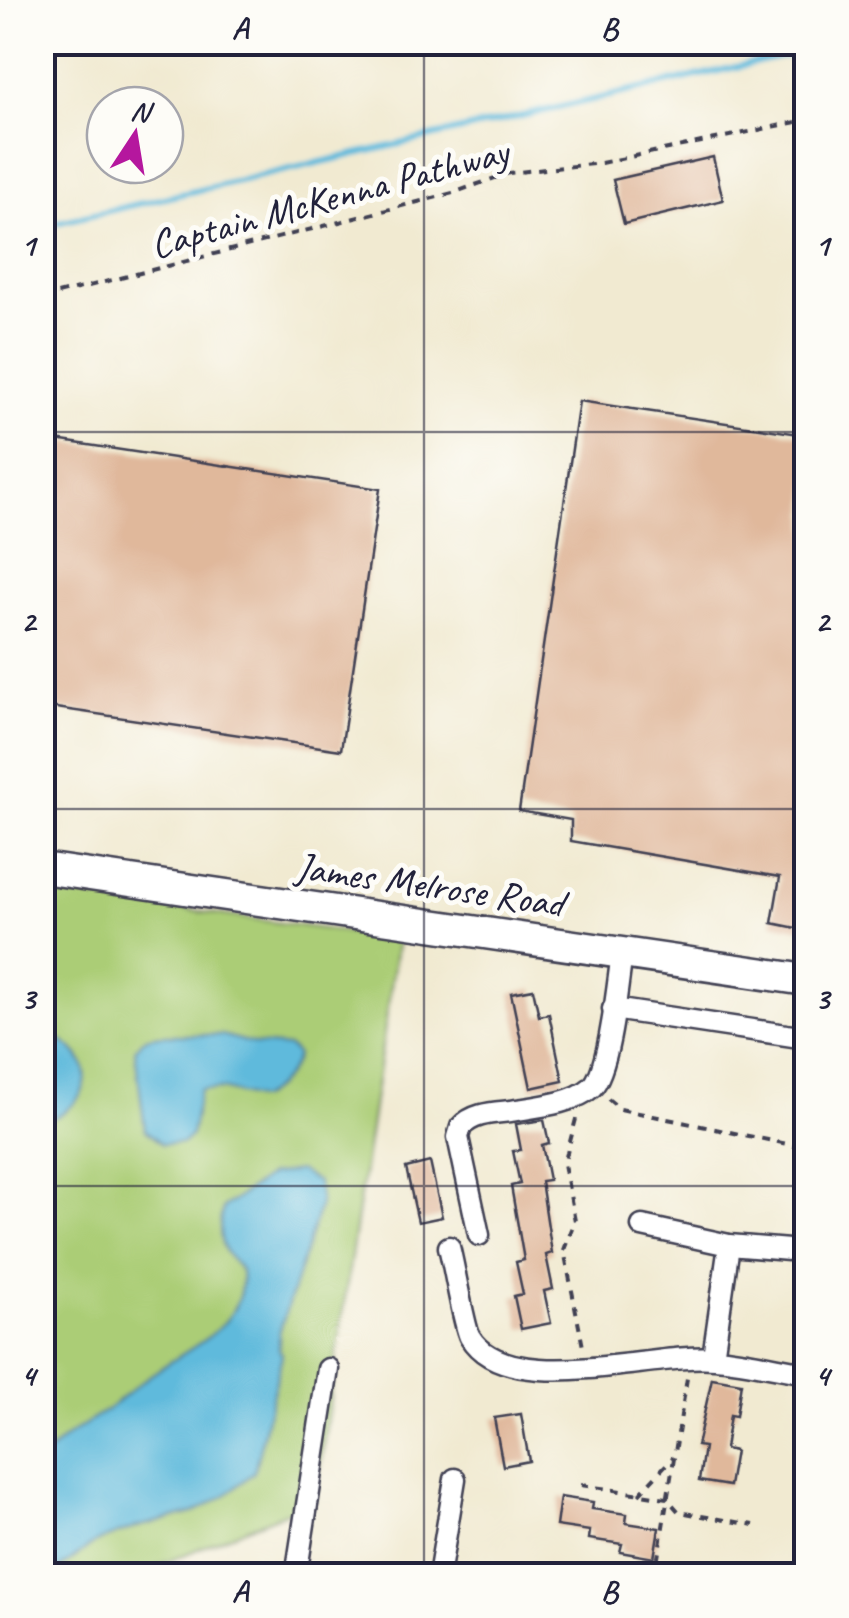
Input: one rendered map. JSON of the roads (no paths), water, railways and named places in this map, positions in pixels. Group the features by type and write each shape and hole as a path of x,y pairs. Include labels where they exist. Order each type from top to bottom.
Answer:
{"street":[{"name":"James Melrose Road","path":"42,868 806,980"},
{"path":"480,1235 458,1137 461,1127 479,1116 573,1097 592,1086 601,1071 622,952"},
{"path":"614,1009 806,1038"},
{"path":"642,1226 729,1246 789,1250"},
{"path":"713,1357 729,1246"},
{"path":"450,1247 468,1336 488,1358 515,1366 554,1370 713,1357 806,1373"},
{"path":"296,1576 328,1369"},
{"path":"440,1576 455,1480"}],"water":[{"path":"43,1035 69,1046 81,1060 85,1083 82,1093 66,1111 43,1122"},
{"path":"222,1035 254,1044 289,1047 297,1055 283,1080 259,1099 222,1089 200,1090 191,1135 183,1143 162,1144 145,1130 135,1051 146,1038"},
{"path":"299,1171 317,1182 320,1204 279,1333 282,1355 254,1472 226,1495 193,1513 96,1542 51,1575 43,1575 43,1460 65,1438 216,1331 227,1319 241,1289 241,1270 222,1242 223,1208 270,1175"}],"waterway":[{"path":"42,226 806,51"}]}
